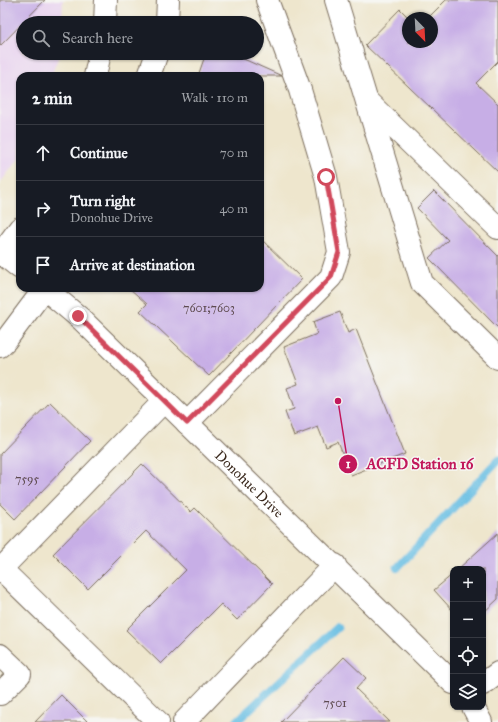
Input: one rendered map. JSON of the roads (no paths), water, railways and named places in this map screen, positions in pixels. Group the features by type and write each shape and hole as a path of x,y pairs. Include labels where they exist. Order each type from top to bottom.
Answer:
{"street":[{"path":"105,16 106,0"},
{"path":"167,16 168,0"},
{"path":"187,423 331,277 339,252 326,177 300,90 267,0"},
{"path":"336,0 422,283 498,358"},
{"path":"96,72 98,60"},
{"path":"150,72 155,60"},
{"path":"366,100 498,228"},
{"path":"16,233 1,253 16,265"},
{"path":"0,346 41,292"},
{"name":"Donohue Drive","path":"49,292 81,319 450,680"},
{"path":"158,722 1,568 164,401"},
{"path":"184,722 334,566"},
{"path":"0,655 20,674 0,694"},
{"path":"486,682 498,673"},
{"path":"475,710 481,722"}],"waterway":[{"path":"397,568 498,460"},
{"path":"236,722 338,627"}],"place":[{"name":"ACFD Station 16","path":"338,401"}]}
